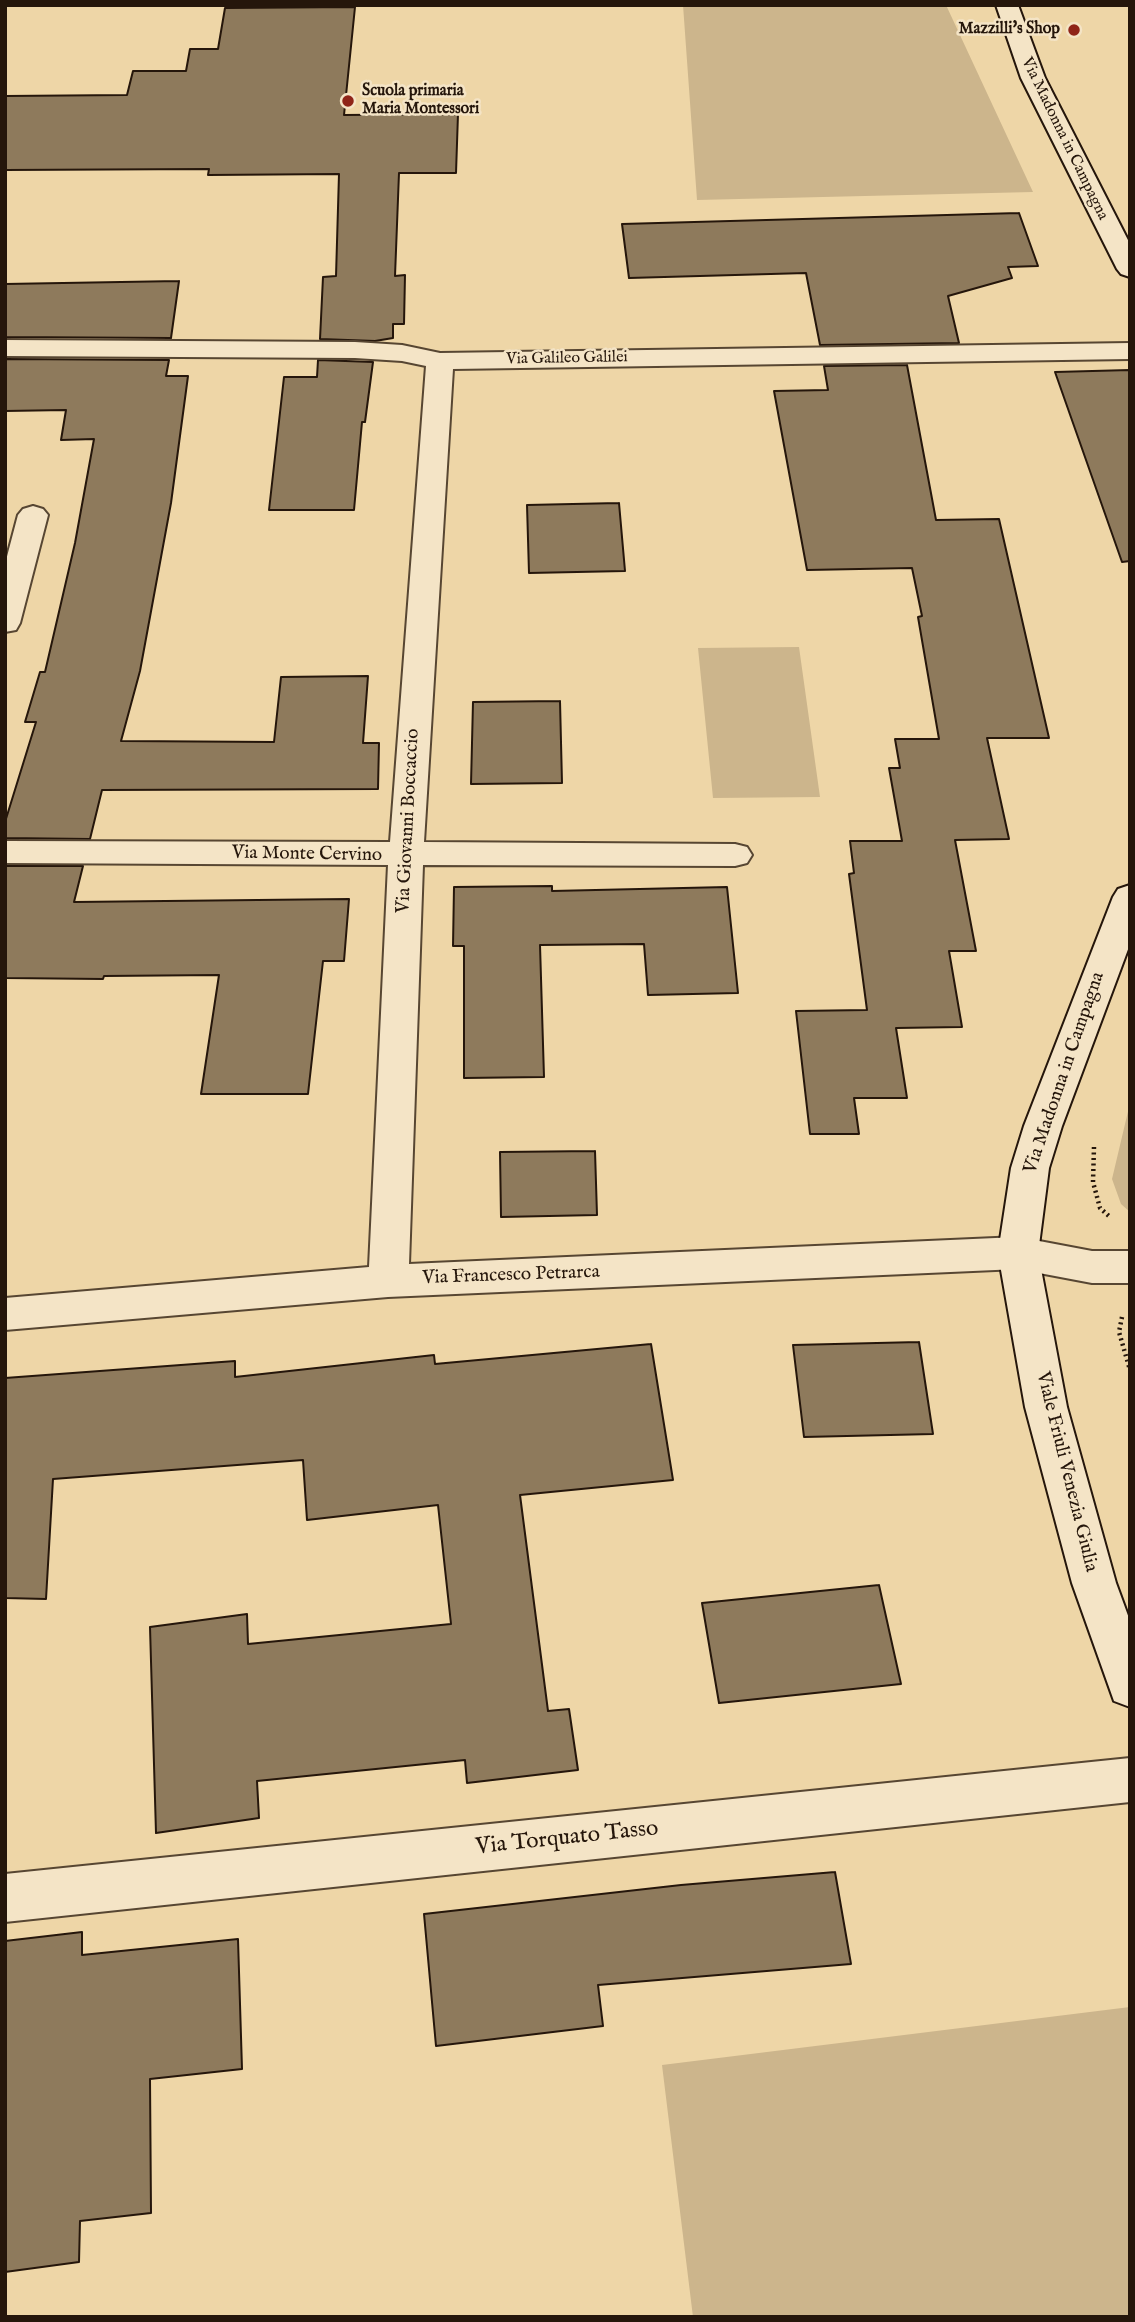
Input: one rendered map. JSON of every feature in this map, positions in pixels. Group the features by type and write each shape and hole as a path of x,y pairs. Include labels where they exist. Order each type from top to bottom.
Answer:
{"street":[{"name":"Via Madonna in Campagna","path":"1007,5 1033,78 1130,269"},
{"name":"Via Galileo Galilei","path":"5,348 355,350 402,353 440,361 1130,351"},
{"name":"Via Giovanni Boccaccio","path":"388,1281 406,856 440,361"},
{"path":"5,623 33,515"},
{"name":"Via Monte Cervino","path":"5,852 406,856 735,855"},
{"name":"Via Madonna in Campagna","path":"1018,1253 1030,1168 1043,1126 1089,998 1130,897"},
{"name":"Via Francesco Petrarca","path":"5,1314 388,1281 1018,1253 1092,1267 1130,1267"},
{"name":"Viale Friuli Venezia Giulia","path":"1018,1253 1046,1407 1094,1583 1130,1686"},
{"name":"Via Torquato Tasso","path":"5,1898 1130,1780"}],"path":[{"path":"1096,1136 1093,1182 1100,1208 1115,1221"},
{"path":"1130,1310 1122,1314 1119,1332 1130,1370"}],"shaded area":[{"path":"683,5 946,5 1033,192 697,200"},
{"path":"799,647 820,797 713,798 698,648"},
{"path":"1130,1103 1130,1212 1121,1204 1112,1179"},
{"path":"1130,2007 1130,2317 693,2317 662,2065"}],"building":[{"path":"355,7 344,115 458,114 456,173 399,173 395,276 405,275 404,324 393,324 393,338 375,341 320,339 323,277 336,276 339,174 208,175 209,169 5,170 5,96 127,95 133,71 186,71 190,49 218,49 225,8"},
{"path":"1019,213 1038,266 1008,267 1012,278 948,296 959,343 820,345 806,273 629,278 622,224"},
{"path":"179,281 171,338 5,337 5,284"},
{"path":"5,359 169,360 166,376 188,376 171,503 140,671 121,741 274,742 281,677 368,676 363,743 379,743 378,789 102,790 90,839 5,838 5,822 36,722 25,722 40,672 45,672 75,543 94,439 61,440 66,410 5,411"},
{"path":"318,360 373,362 365,422 362,422 354,510 269,510 284,377 317,377"},
{"path":"907,365 936,520 999,519 1049,738 987,738 1009,839 955,840 976,951 949,951 962,1027 896,1028 907,1098 854,1098 859,1134 810,1134 796,1011 867,1010 849,874 854,873 850,841 902,841 889,768 900,768 895,739 939,739 918,617 922,616 912,568 807,570 774,391 828,390 824,366"},
{"path":"1130,370 1130,561 1122,562 1055,372"},
{"path":"619,503 625,571 529,573 527,505"},
{"path":"560,701 562,783 471,784 473,702"},
{"path":"5,866 83,866 74,902 349,899 344,961 323,961 308,1094 201,1094 219,975 104,976 103,979 5,978"},
{"path":"552,886 552,891 727,887 738,993 648,995 644,944 540,945 544,1077 464,1078 464,946 453,946 454,887"},
{"path":"595,1151 597,1215 501,1217 500,1152"},
{"path":"919,1342 933,1434 804,1437 793,1345"},
{"path":"651,1344 673,1480 520,1495 548,1711 569,1709 578,1770 467,1783 465,1760 257,1781 259,1818 156,1833 150,1627 247,1614 248,1644 451,1624 438,1505 307,1520 303,1460 53,1479 46,1599 5,1598 5,1378 235,1361 235,1377 434,1355 435,1364"},
{"path":"879,1585 901,1684 719,1703 702,1603"},
{"path":"835,1872 851,1964 598,1985 603,2026 436,2046 424,1914 681,1885"},
{"path":"82,1932 82,1955 238,1939 242,2069 150,2079 151,2213 80,2221 79,2262 5,2272 5,1941"}],"place":[{"name":"Mazzilli's Shop","path":"1074,30"},
{"name":"Scuola primaria Maria Montessori","path":"348,101"}]}
